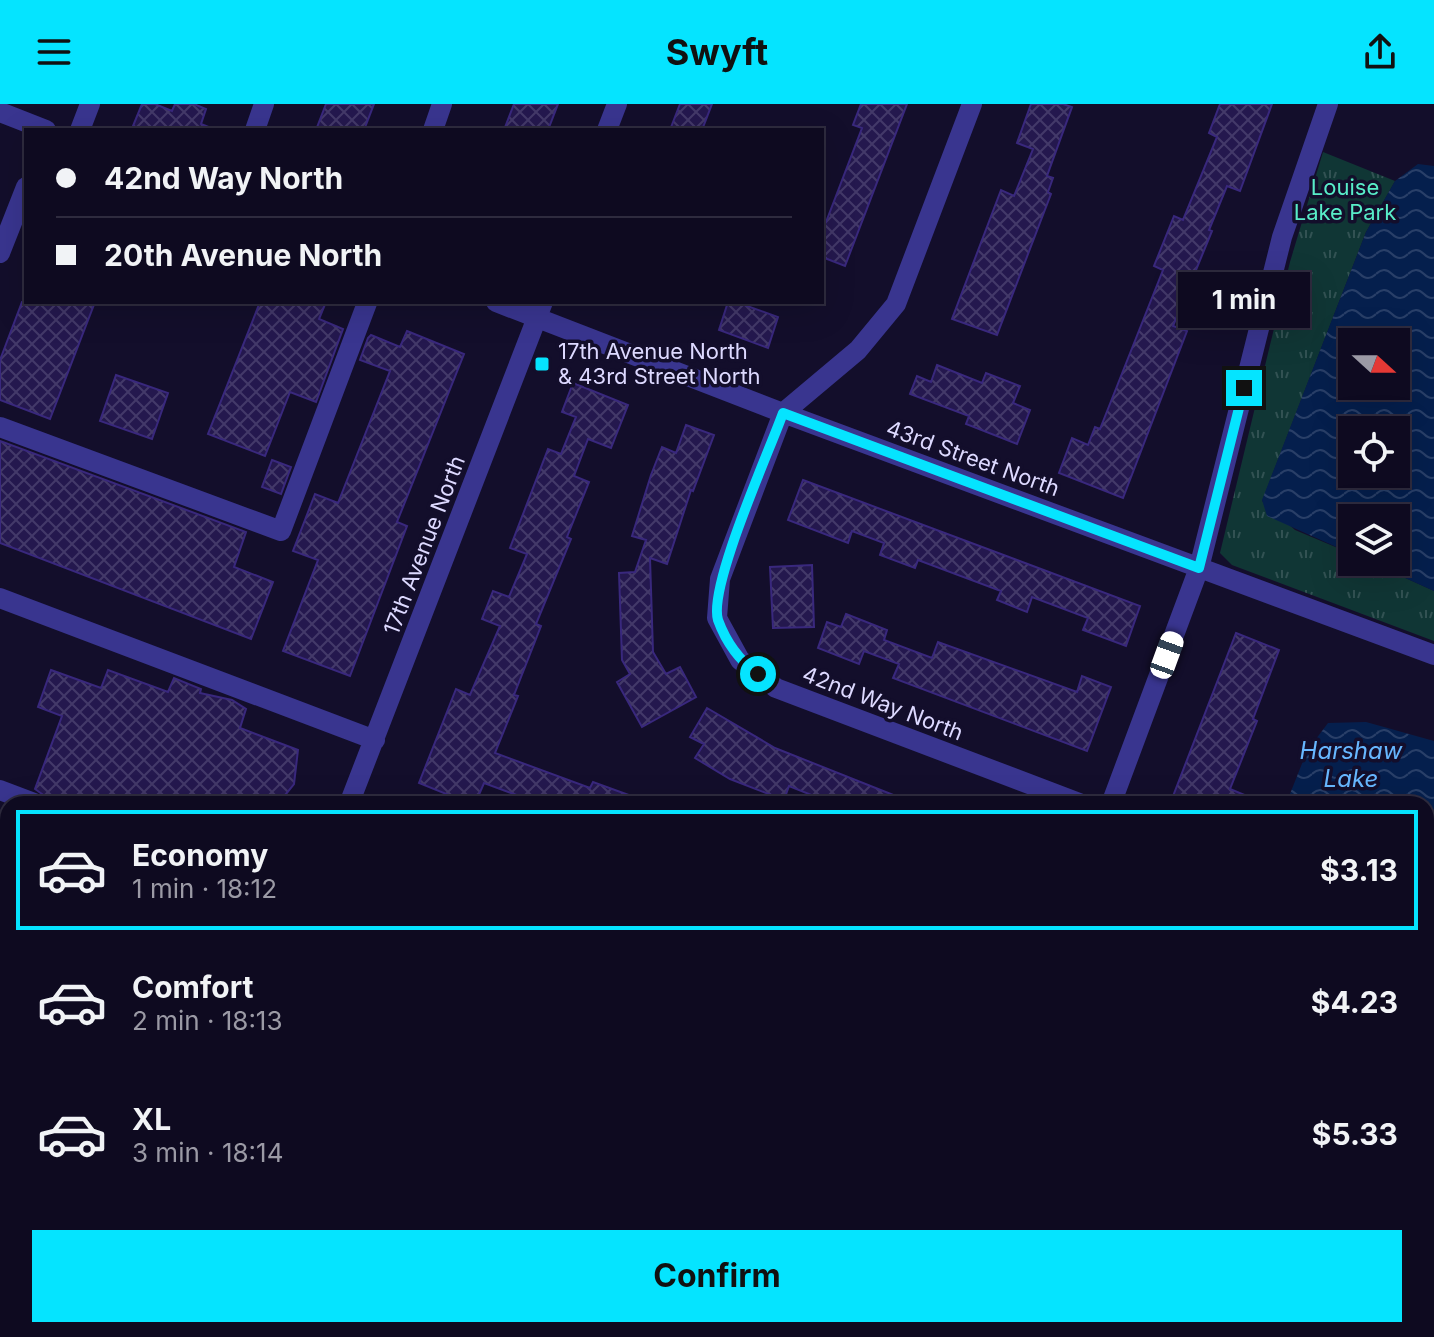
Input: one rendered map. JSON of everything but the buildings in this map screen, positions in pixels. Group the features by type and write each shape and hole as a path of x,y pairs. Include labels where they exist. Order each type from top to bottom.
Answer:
{"street":[{"path":"81,128 90,104"},
{"path":"256,128 264,104"},
{"path":"434,128 442,104"},
{"path":"608,128 617,104"},
{"path":"783,413 858,350 896,304 972,104"},
{"path":"1114,796 1199,568 1282,237 1328,104"},
{"path":"0,112 41,128"},
{"path":"0,253 24,192"},
{"path":"0,427 281,531 367,304"},
{"name":"43rd Street North","path":"507,304 540,310 783,413 1434,655"},
{"name":"17th Avenue North","path":"352,796 540,310"},
{"name":"42nd Way North","path":"783,413 720,579 717,618 740,660 776,688 1061,796"},
{"path":"0,598 375,740"}],"green space":[{"name":"Louise Lake Park","path":"1323,152 1395,181 1366,232 1262,501 1295,530 1338,548 1338,576 1401,576 1434,591 1434,641 1232,565 1220,553 1290,262"}],"water":[{"path":"1418,164 1434,166 1434,591 1401,576 1410,576 1410,504 1338,504 1338,548 1267,516 1262,500 1366,232 1395,181"},
{"name":"Harshaw Lake","path":"1366,722 1434,741 1434,796 1289,796 1307,751 1328,723"}],"place":[{"name":"17th Avenue North & 43rd Street North","path":"542,364"}],"route":[{"path":"758,674 740,660 717,618 720,579 783,413 1199,568 1244,388"}]}
